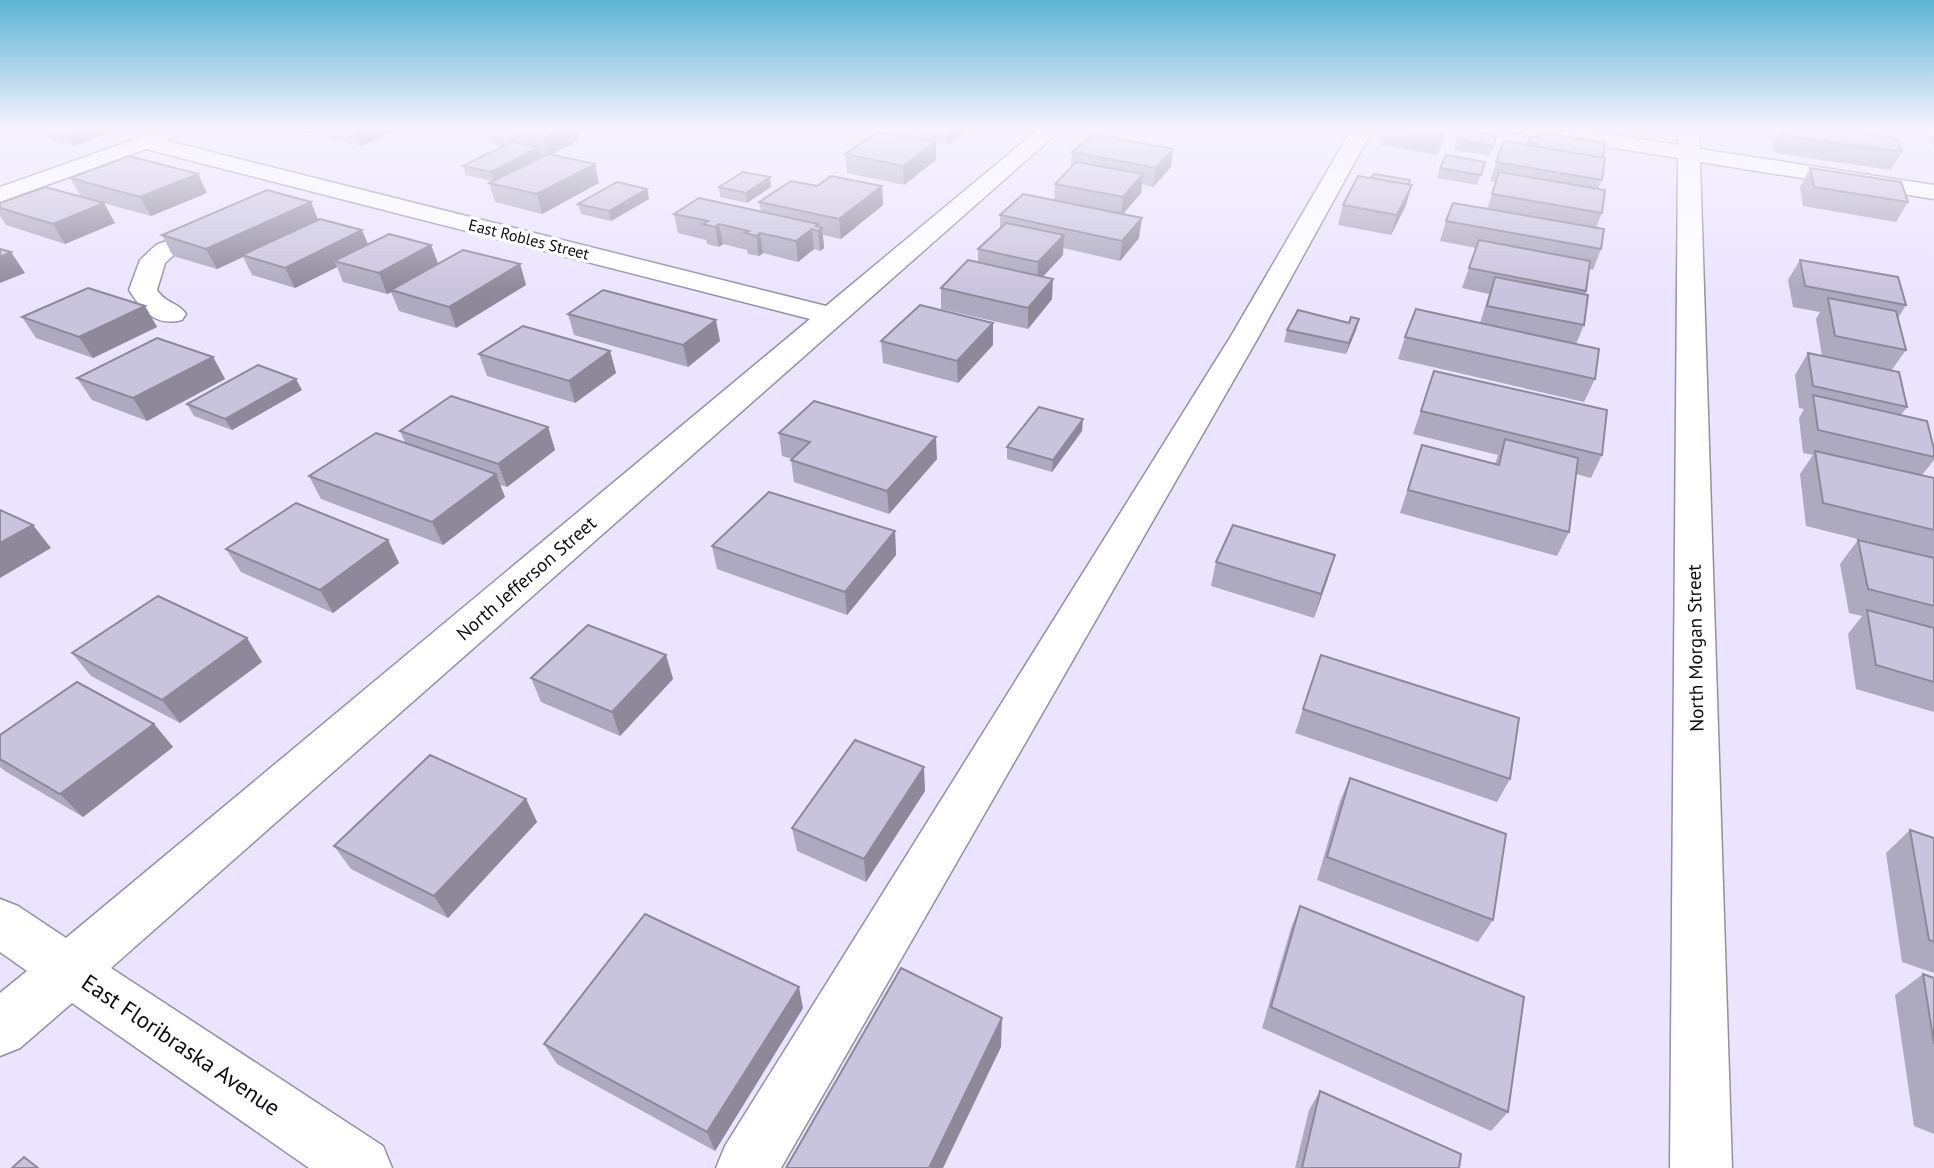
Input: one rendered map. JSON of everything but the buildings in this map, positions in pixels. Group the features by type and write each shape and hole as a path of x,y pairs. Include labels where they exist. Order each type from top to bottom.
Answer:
{"street":[{"path":"0,195 37,182"},
{"path":"272,196 304,182"},
{"name":"East Robles Street","path":"304,182 832,316"},
{"name":"North Jefferson Street","path":"0,1029 990,182"},
{"path":"747,1168 1245,335 1333,182"},
{"name":"North Morgan Street","path":"1689,182 1701,1168"},
{"path":"1884,182 1934,192"},
{"path":"172,314 153,306 143,290 153,260 165,250 240,216"},
{"name":"East Floribraska Avenue","path":"0,923 361,1168"}]}
